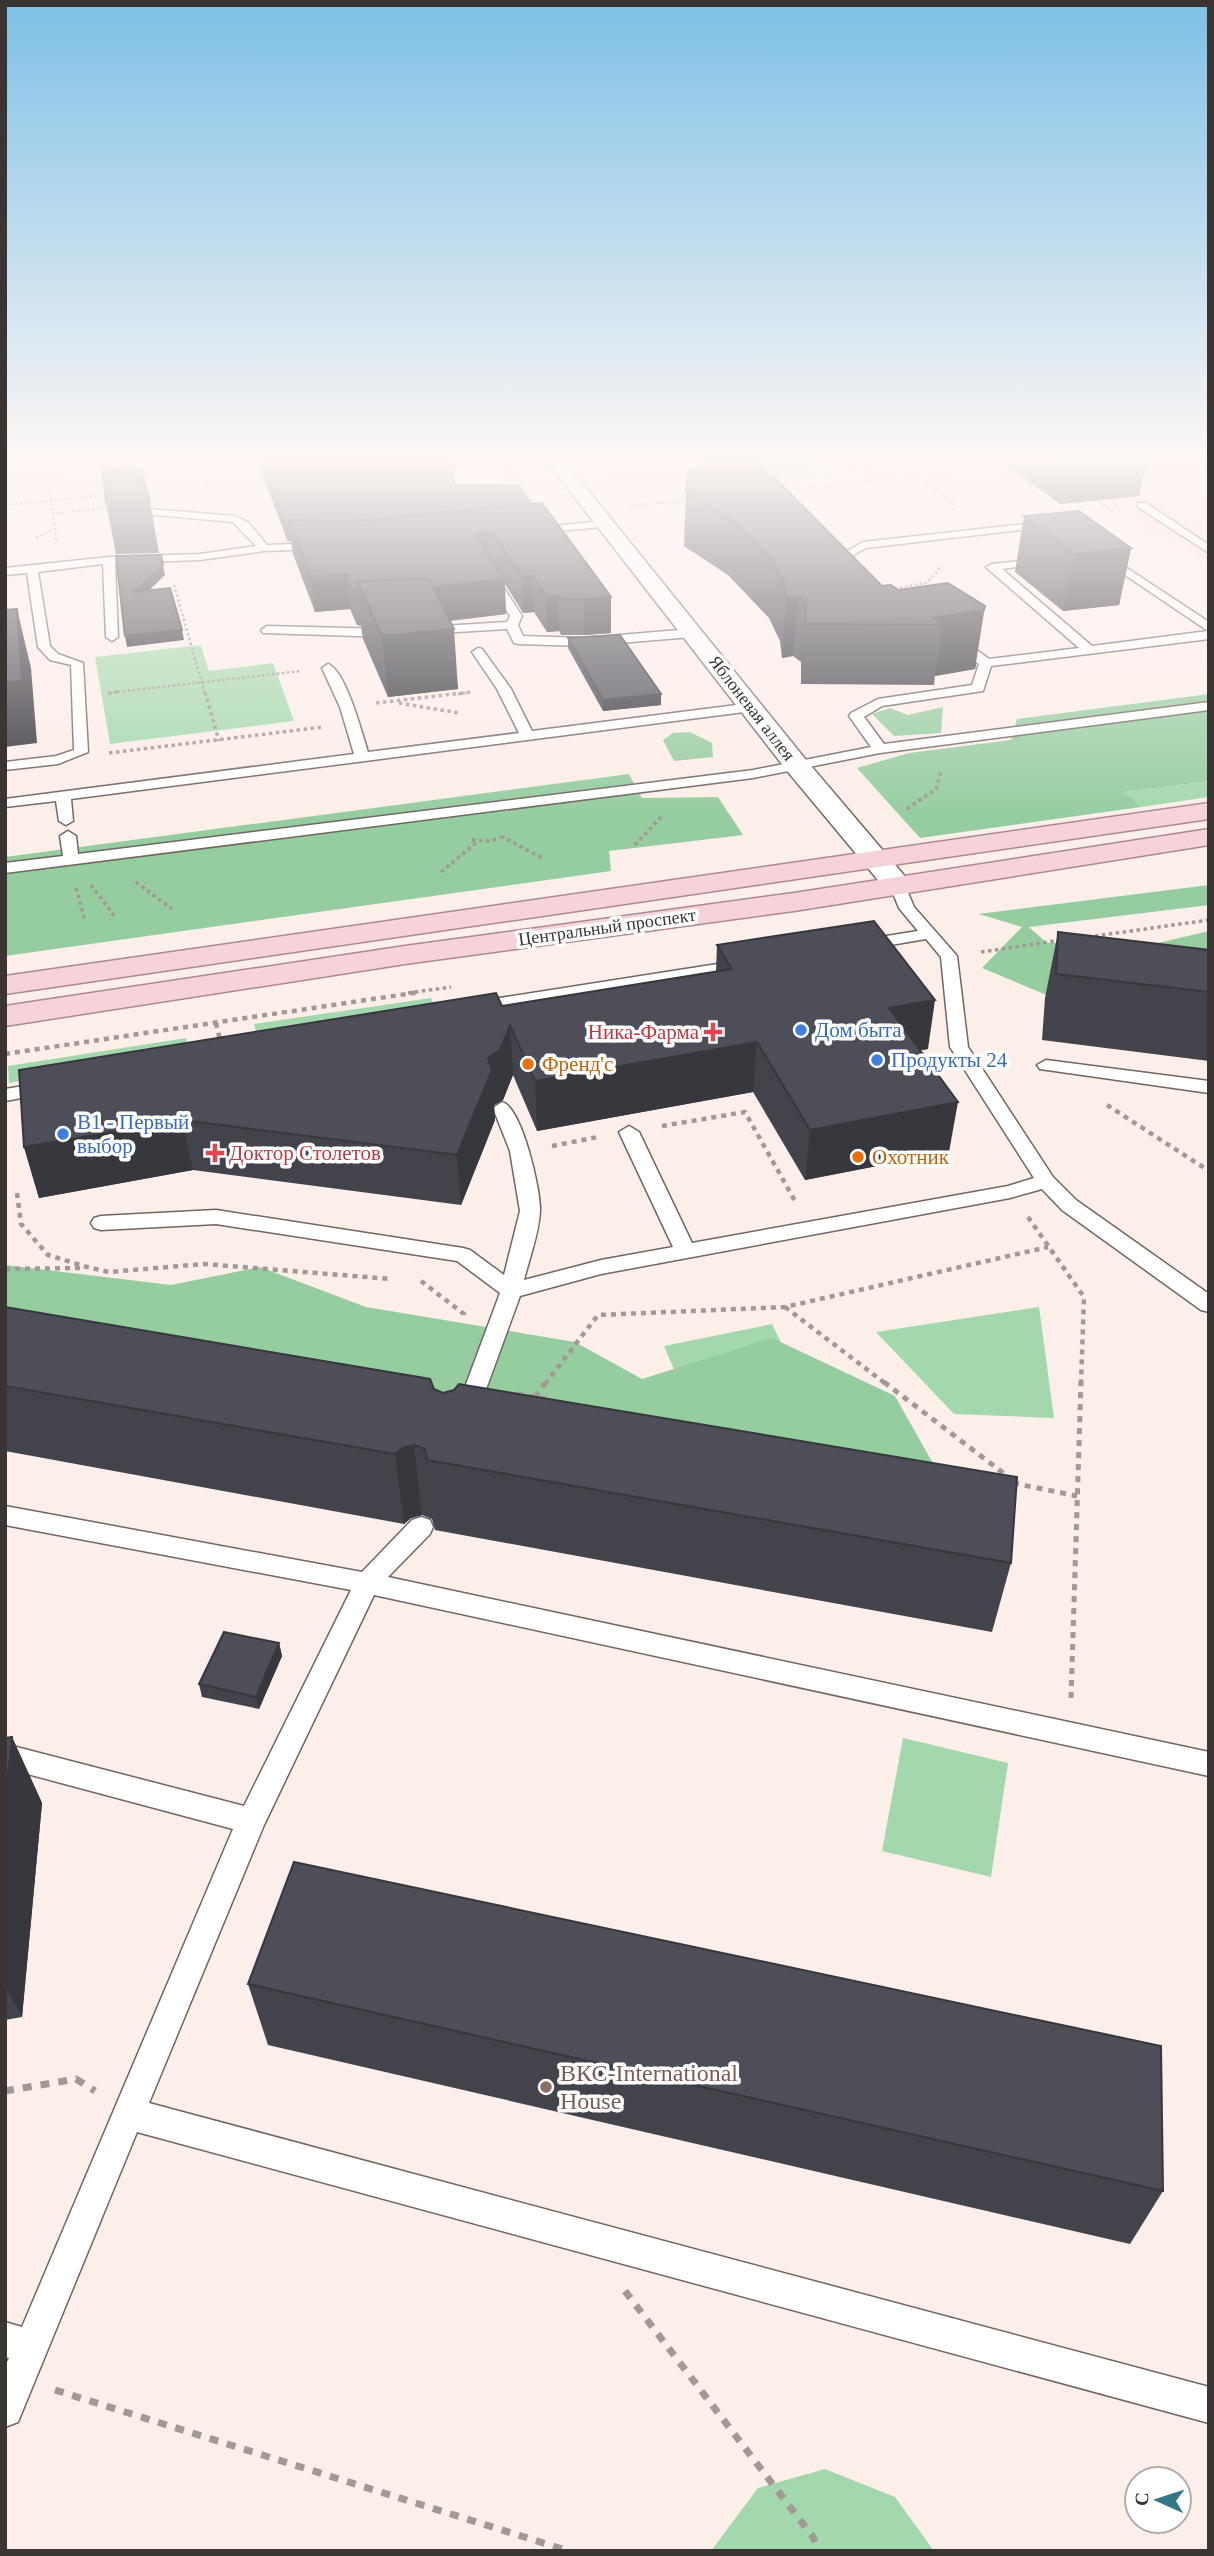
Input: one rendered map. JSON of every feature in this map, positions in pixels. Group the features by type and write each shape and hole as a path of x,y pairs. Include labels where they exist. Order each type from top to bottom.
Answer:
{"main road":[{"name":"Центральный проспект","path":"5,1016 402,941 874,858 1179,815 1207,829"},
{"name":"Центральный проспект","path":"5,985 898,886 1207,829"}],"street":[{"name":"Яблоневая аллея","path":"651,582 797,766 898,886"}],"lane":[{"path":"5,766 58,760 81,752 77,663 54,657 44,647 34,582"},
{"path":"110,582 112,637"},
{"path":"495,582 516,616 512,625 519,640 584,642 691,633"},
{"path":"1010,582 1089,650"},
{"path":"1139,582 1209,628"},
{"path":"415,632 512,625"},
{"path":"267,630 401,633"},
{"path":"942,635 955,640 986,663 1209,635"},
{"path":"478,652 504,689 528,736"},
{"path":"880,749 856,716 878,703 978,688 986,663"},
{"path":"328,668 347,707 362,757"},
{"path":"5,867 753,774 880,749 1209,706"},
{"path":"5,803 752,707"},
{"path":"63,797 71,859"},
{"path":"898,886 907,908 948,956 959,1047 1046,1181 1069,1205 1209,1305"},
{"path":"843,948 928,933"},
{"path":"459,1012 529,997 766,961"},
{"path":"1046,1065 1209,1087"},
{"path":"5,1095 65,1085"},
{"path":"456,1439 511,1292 530,1211 520,1151 502,1108"},
{"path":"629,1132 686,1252"},
{"path":"511,1292 601,1267 1010,1192 1046,1181"},
{"path":"101,1223 216,1217 463,1255 511,1292"},
{"path":"5,1515 367,1583 1209,1764"},
{"path":"5,2409 17,2355 128,2113 251,1821 367,1583 422,1527"},
{"path":"5,1756 251,1821"},
{"path":"128,2113 1209,2405"}],"path":[{"path":"174,582 228,776"},
{"path":"906,586 948,623 942,635"},
{"path":"79,697 328,668"},
{"path":"347,707 504,689"},
{"path":"81,752 96,754 352,724"},
{"path":"501,836 542,858"},
{"path":"441,872 478,842"},
{"path":"76,887 85,921"},
{"path":"1086,937 1209,920"},
{"path":"948,956 1072,939"},
{"path":"5,1054 453,987"},
{"path":"216,1023 222,1048"},
{"path":"520,1151 746,1112 811,1229"},
{"path":"1010,1192 1084,1297 1069,1734"},
{"path":"17,1193 21,1224 48,1255 87,1268 109,1272 204,1264 394,1279"},
{"path":"535,1397 598,1315 785,1307 1048,1247"},
{"path":"5,1269 87,1268"},
{"path":"407,1280 421,1281 482,1270"},
{"path":"421,1281 464,1314 460,1325"},
{"path":"785,1307 1017,1484"},
{"path":"477,1387 549,1399"},
{"path":"1003,1481 1077,1496"},
{"path":"5,2091 76,2079 128,2113"},
{"path":"582,2235 813,2537 818,2551"},
{"path":"17,2355 569,2551"}],"green space":[{"path":"201,645 209,671 273,663 294,721 110,744 95,657"},
{"path":"1209,694 1209,781 1125,792 1141,807 920,838 857,768 909,753 1011,740 1017,719"},
{"path":"943,707 941,733 894,736 872,714 890,708 908,715"},
{"path":"690,732 712,743 713,757 674,761 663,740 673,733"},
{"path":"629,774 642,798 718,797 743,835 609,851 611,871 5,956 5,857"},
{"path":"1209,781 1209,797 1141,807 1125,792"},
{"path":"1209,885 1209,905 1029,927 1047,943 1158,943 1209,931 1209,1016 1049,996 982,968 1022,927 979,914"},
{"path":"431,998 437,1013 259,1042 254,1024"},
{"path":"186,1038 189,1054 9,1083 8,1066"},
{"path":"5,1265 171,1285 260,1267 366,1307 575,1342 642,1379 772,1338 895,1396 966,1522 5,1355"},
{"path":"1039,1307 1054,1418 954,1414 876,1332"},
{"path":"772,1324 798,1377 687,1400 664,1346"},
{"path":"903,1738 1008,1763 991,1877 882,1851"},
{"path":"825,2469 895,2497 934,2551 711,2551 758,2488"}],"building":[{"path":"119,582 144,582 134,592 170,588 182,630 125,636"},
{"path":"350,582 357,582 358,590 353,590"},
{"path":"358,582 431,582 454,629 382,636"},
{"path":"431,582 475,582 433,587"},
{"path":"537,582 600,582 611,597 560,599 558,595 546,597"},
{"path":"878,582 882,586 891,585 898,590 948,583 985,606 984,610 934,618 942,625 805,624 806,603 798,597 786,599 784,583"},
{"path":"17,609 22,681 5,683 5,610"},
{"path":"620,635 661,694 603,700 568,638"},
{"path":"874,921 935,1000 889,1008 958,1102 810,1130 757,1042 535,1081 510,1025 500,1050 488,1058 492,1070 457,1155 182,1120 24,1147 19,1070 496,993 502,1006 732,969 717,945"},
{"path":"1058,932 1209,950 1209,992 1056,974"},
{"path":"5,1307 430,1379 434,1389 443,1393 454,1390 459,1384 1017,1477 1011,1563 427,1460 425,1449 414,1445 402,1448 395,1454 5,1386"},
{"path":"224,1632 279,1643 256,1697 199,1684"},
{"path":"12,1737 5,1803 5,1738"},
{"path":"294,1862 1161,2046 1163,2191 248,1984"}],"place":[{"name":"Дом быта","path":"801,1030"},
{"name":"Ника-Фарма","path":"713,1032"},
{"name":"Продукты 24","path":"877,1060"},
{"name":"Френд'с","path":"528,1064"},
{"name":"В1 - Первый выбор","path":"63,1134"},
{"name":"Доктор Столетов","path":"215,1153"},
{"name":"Охотник","path":"858,1157"},
{"name":"ВКС-International House","path":"546,2087"}]}
